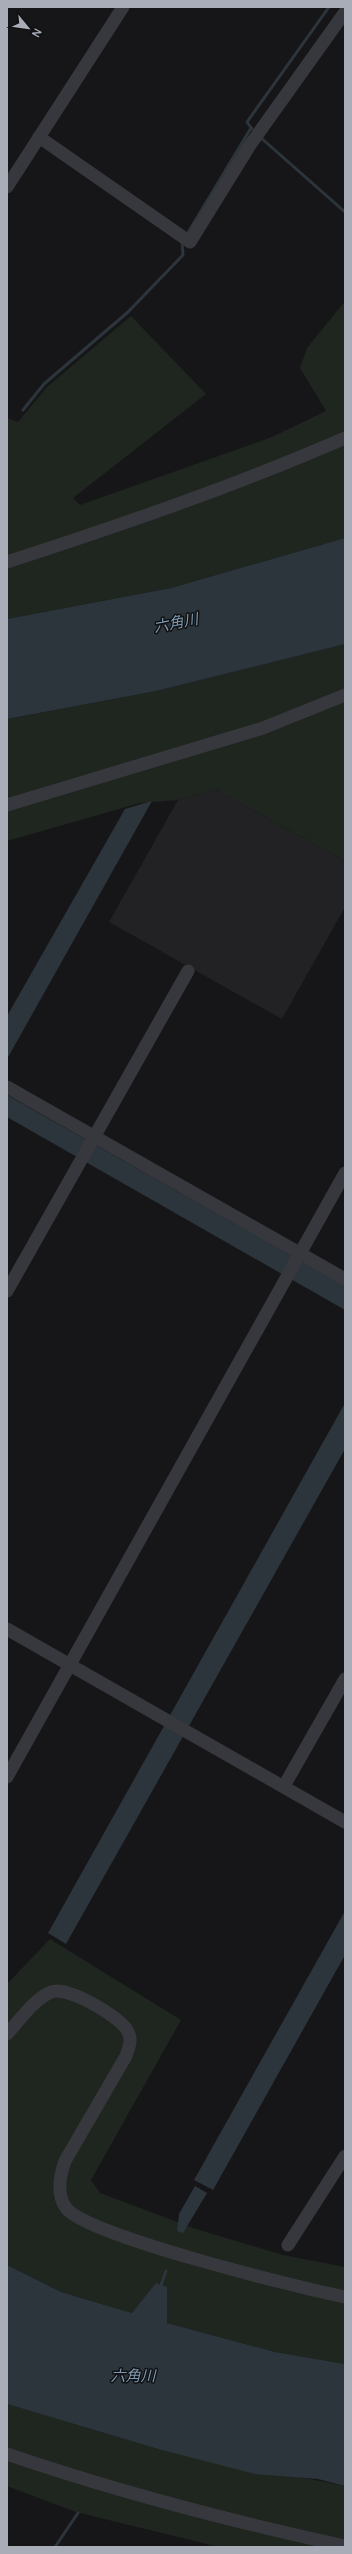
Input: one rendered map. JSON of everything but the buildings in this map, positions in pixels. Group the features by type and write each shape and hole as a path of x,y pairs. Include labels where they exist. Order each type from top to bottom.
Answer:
{"street":[{"path":"7,187 123,7"},
{"path":"39,137 190,242 254,140 345,12"},
{"path":"7,562 109,529 302,457 345,438"},
{"path":"7,805 263,728 345,695"},
{"path":"7,1291 188,971"},
{"path":"7,1087 94,1136 295,1263 345,1279"},
{"path":"7,1777 345,1173"},
{"path":"7,1628 345,1822"},
{"path":"284,1786 345,1679"},
{"path":"7,2034 37,2001 52,1992 62,1990 74,1994 121,2022 128,2031 131,2042 126,2056 65,2161 60,2174 62,2199 66,2208 77,2217 92,2225 177,2253 298,2288 345,2297"},
{"path":"288,2245 345,2156"},
{"path":"7,2454 124,2492 241,2523 345,2546"}],"shaded area":[{"path":"345,301 345,538 171,588 7,619 7,418 18,422 47,387 131,316 206,394 73,498 80,505 272,437 326,411 300,368 307,348"},
{"path":"345,644 345,861 215,789 178,800 140,803 7,841 7,719 156,691"},
{"path":"215,789 345,861 345,907 282,1019 109,922 178,800"},
{"path":"50,1939 181,2020 91,2180 100,2193 196,2229 283,2255 345,2267 345,2364 275,2352 167,2323 167,2287 132,2313 61,2292 7,2265 7,1984"},
{"path":"7,2404 158,2449 345,2486 345,2547 219,2547 76,2512 7,2486"}],"water":[{"path":"345,538 345,644 156,691 7,719 7,619 171,588"},
{"path":"152,801 7,1059 7,1016 125,809"},
{"path":"7,1095 345,1286 345,1310 7,1117"},
{"path":"345,1403 345,1449 66,1944 48,1933"},
{"path":"345,1911 345,1955 213,2190 194,2180"},
{"path":"195,2186 207,2193 183,2233 177,2231 179,2214"},
{"name":"六角川","path":"7,2265 61,2292 132,2313 156,2283 167,2287 167,2323 275,2352 345,2364 345,2486 318,2479 255,2474 158,2449 7,2404"}],"waterway":[{"path":"252,129 247,122 329,7"},
{"path":"186,236 251,128"},
{"path":"260,137 345,212"},
{"path":"23,410 44,384 128,312 183,255 182,242"},
{"path":"160,2288 166,2271"},
{"path":"55,2547 78,2513"}]}
